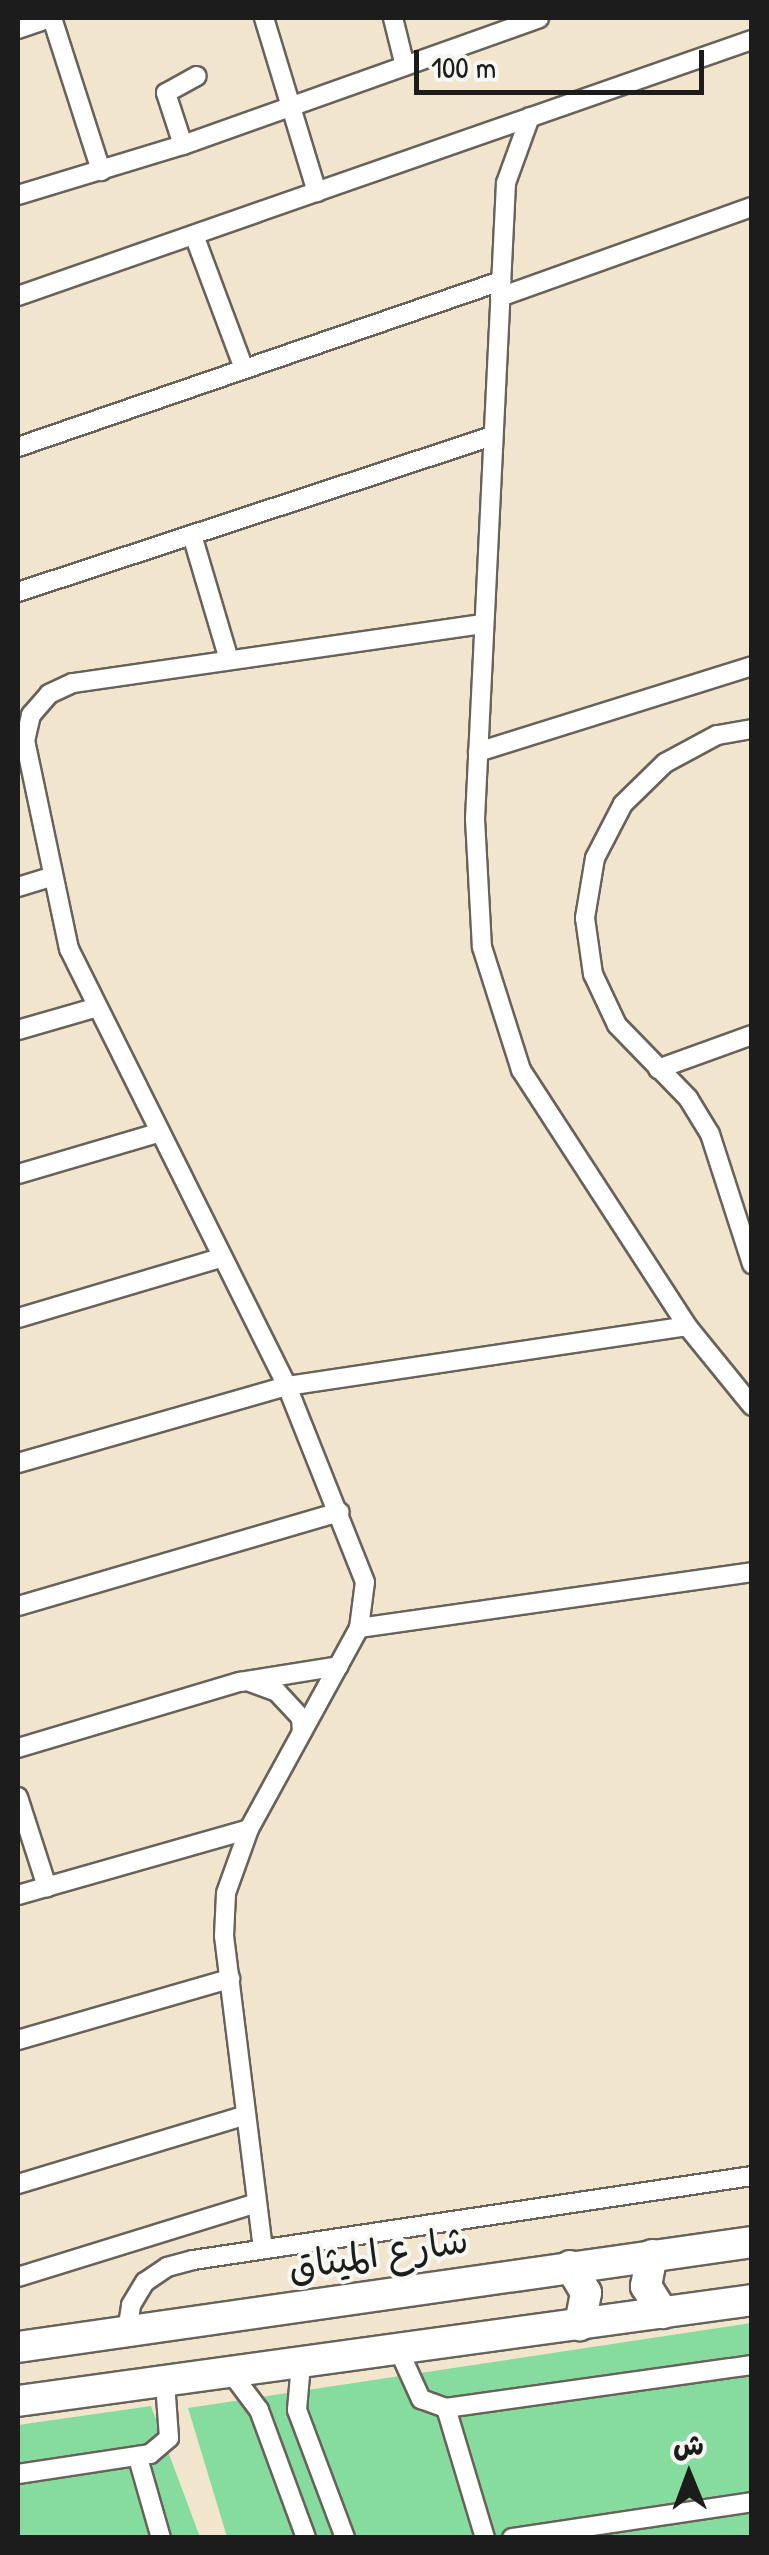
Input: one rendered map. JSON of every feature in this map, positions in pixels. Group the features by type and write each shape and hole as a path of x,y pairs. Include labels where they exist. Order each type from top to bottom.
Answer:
{"main road":[{"name":"شارع الميثاق","path":"18,2347 752,2242"},
{"path":"652,2255 646,2286 663,2312"},
{"path":"570,2266 586,2293 580,2325"},
{"path":"18,2401 400,2353 752,2300"}],"street":[{"path":"18,29 51,18 100,171"},
{"path":"264,18 317,192"},
{"path":"393,18 405,66"},
{"path":"18,195 290,108 405,66 501,24 538,18"},
{"path":"18,296 752,40"},
{"path":"183,145 166,93 197,76"},
{"path":"530,118 509,160 478,752 478,901 494,1002 521,1070 688,1326 752,1406"},
{"path":"18,446 244,369 752,207"},
{"path":"194,235 244,369"},
{"path":"18,592 493,436"},
{"path":"192,535 228,660"},
{"path":"263,2249 230,1979 226,1893 249,1828 359,1628 365,1582 286,1386 94,1008 50,877 21,742 31,715 48,694 73,683 484,624"},
{"path":"478,752 752,666"},
{"path":"752,730 718,735 665,762 623,804 595,858 585,918 593,974 618,1025 688,1098 710,1134 752,1264"},
{"path":"18,887 50,877"},
{"path":"18,1030 94,1008"},
{"path":"658,1069 752,1035"},
{"path":"18,1174 158,1132"},
{"path":"18,1318 221,1258"},
{"path":"18,1463 286,1386 688,1326"},
{"path":"18,1606 340,1512"},
{"path":"359,1628 752,1572"},
{"path":"18,1748 240,1682 339,1666"},
{"path":"240,1682 277,1692 301,1718 302,1734"},
{"path":"18,1797 47,1887"},
{"path":"18,1895 249,1828"},
{"path":"18,2040 230,1979"},
{"path":"18,2184 246,2115"},
{"path":"126,2331 131,2305 145,2282 167,2266 752,2176"},
{"path":"18,2277 257,2203"},
{"path":"400,2353 420,2399 446,2408 752,2365"},
{"path":"302,2364 298,2410 344,2538"},
{"path":"232,2374 259,2410 306,2538"},
{"path":"18,2474 138,2458 169,2438 165,2382"},
{"path":"446,2408 486,2538"},
{"path":"138,2458 161,2538"},
{"path":"512,2538 752,2502"}],"green space":[{"path":"751,2323 751,2537 227,2537 188,2408"},
{"path":"151,2406 200,2537 18,2537 18,2425"}]}
